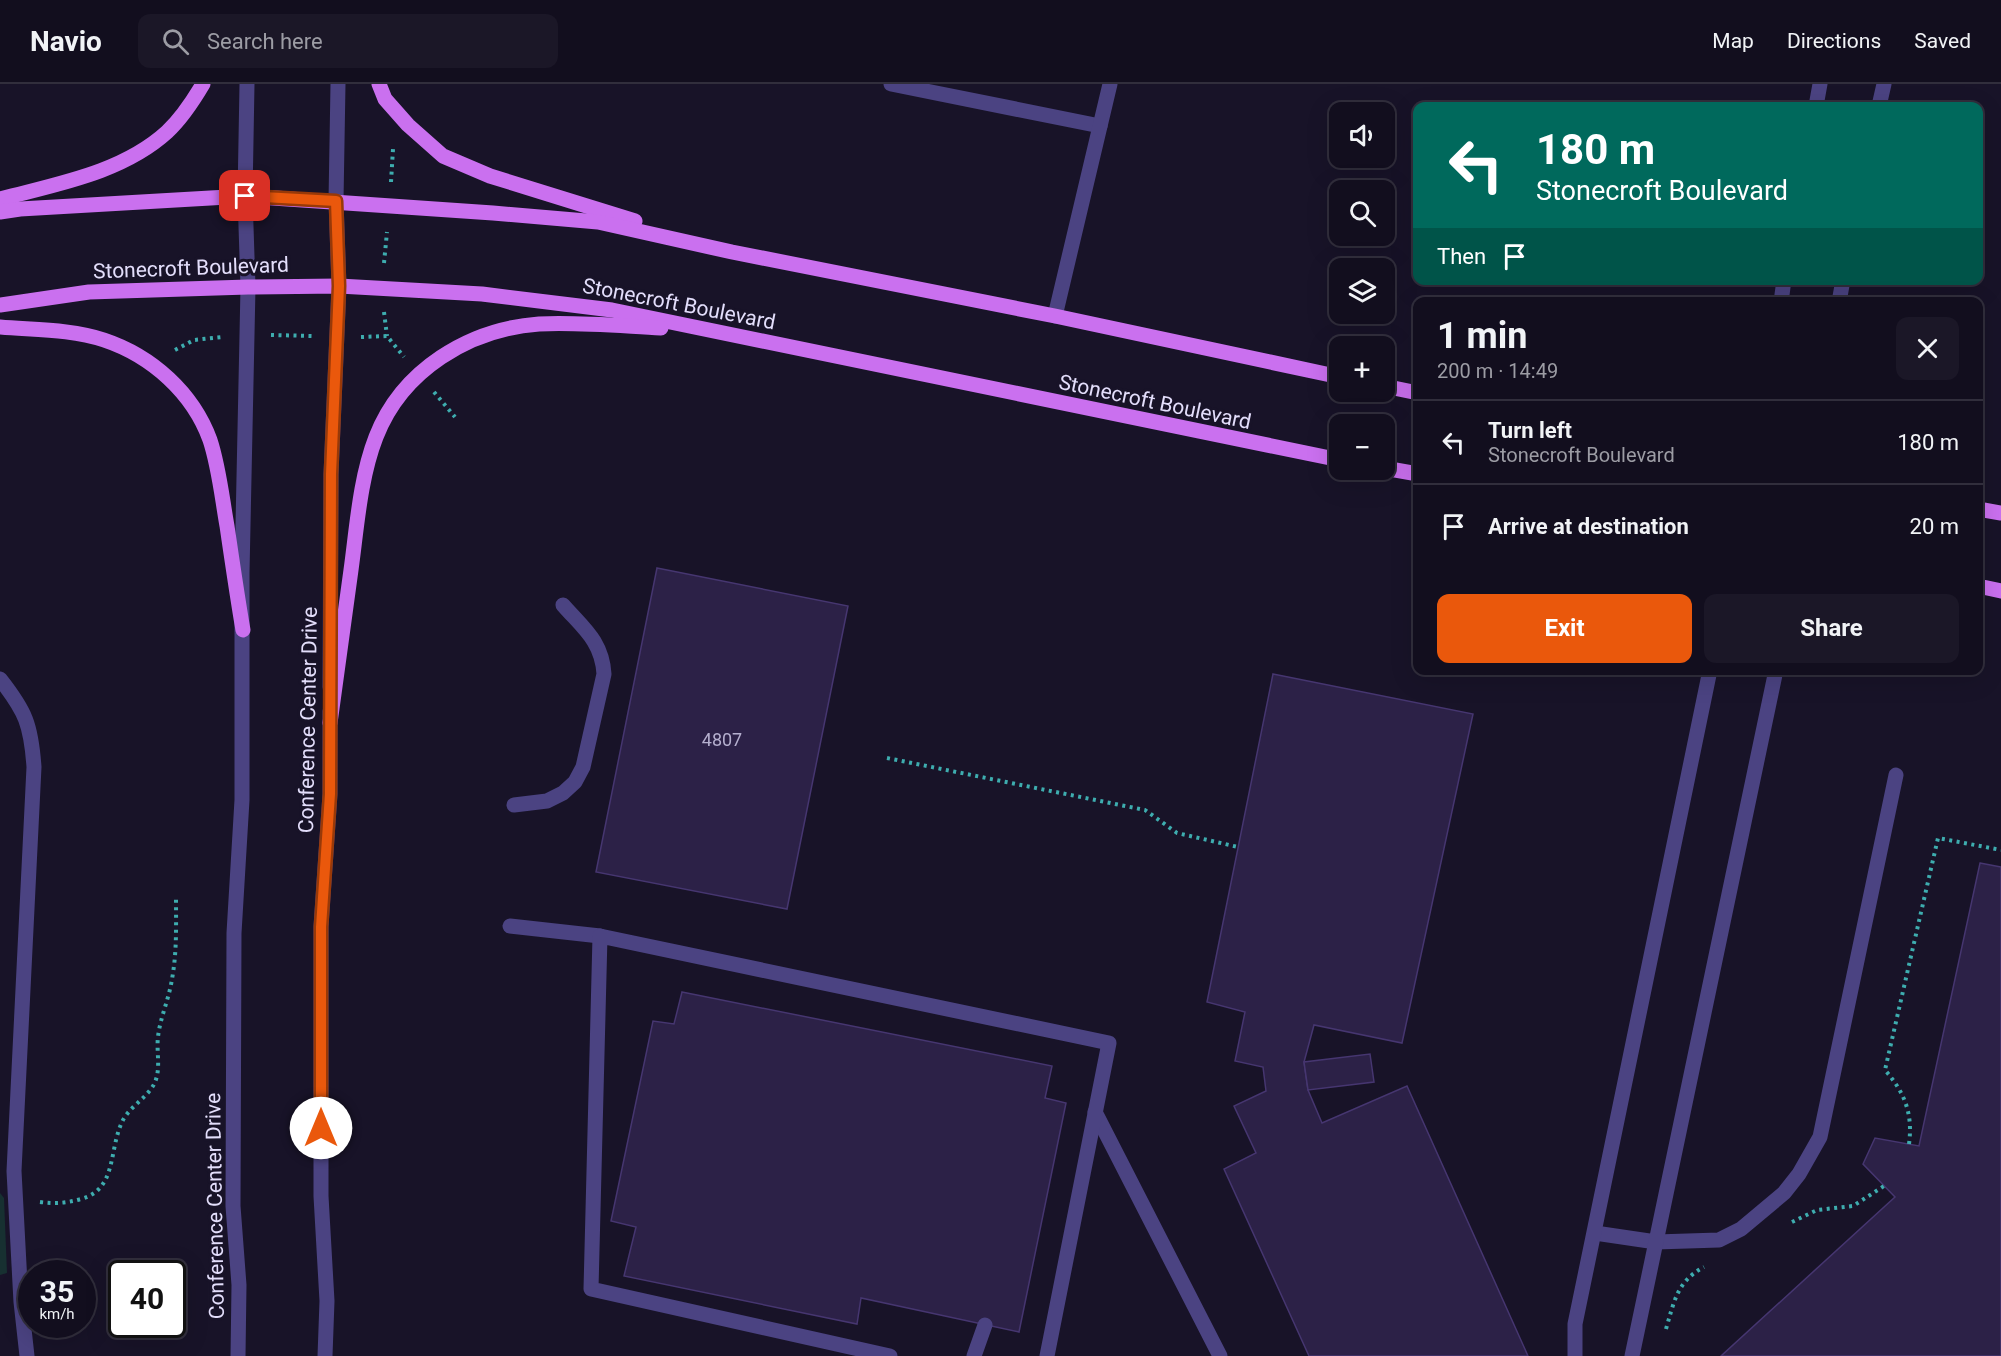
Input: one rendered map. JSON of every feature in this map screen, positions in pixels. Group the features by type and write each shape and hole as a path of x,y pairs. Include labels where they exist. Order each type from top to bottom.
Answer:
{"main road":[{"path":"0,199 106,169 145,149 167,132 189,107 203,84"},
{"path":"379,84 385,99 408,125 443,156 490,176 732,252"},
{"path":"0,212 245,196 598,222 732,252 1055,316 1329,375"},
{"name":"Stonecroft Boulevard","path":"0,305 89,292 248,287 339,286 482,294 612,310 1329,458"},
{"path":"330,723 357,525 368,465 377,435 407,384 433,362 464,343 497,332 537,324 711,330"},
{"path":"0,327 66,332 104,340 133,352 158,368 178,387 195,411 210,440 220,482 243,630"},
{"path":"1395,388 1413,392"},
{"path":"1395,470 1413,473"},
{"path":"1983,510 2001,513"},
{"path":"1983,587 2001,591"}],"street":[{"name":"Conference Center Drive","path":"238,1356 238,1285 233,1206 234,933 242,800 248,287 245,196 247,84"},
{"name":"Conference Center Drive","path":"325,1356 327,1301 321,1215 321,927 328,838 331,474 339,286 336,201 338,84"},
{"path":"891,84 1100,126"},
{"path":"1055,316 1110,84"},
{"path":"1817,102 1820,84"},
{"path":"1880,102 1884,84"},
{"path":"514,805 547,801 563,793 575,782 583,768 604,674 603,660 599,646 563,605"},
{"path":"1575,1356 1575,1324 1709,675"},
{"path":"1632,1356 1775,675"},
{"path":"0,680 25,714 32,741 34,767 7,1172 27,1356"},
{"path":"1595,1233 1656,1242 1719,1240 1741,1229 1784,1193 1799,1174 1820,1137 1896,775"},
{"path":"510,926 600,936 1108,1043 1047,1356"},
{"path":"600,936 591,1289 890,1356"},
{"path":"1095,1112 1220,1356"},
{"path":"974,1356 986,1325"}],"path":[{"path":"158,368 176,349 194,340 247,335 387,336 455,417"},
{"path":"887,758 1145,810 1177,832 1238,847"},
{"path":"1910,1144 1911,1129 1905,1098 1886,1070 1938,838 2001,850"},
{"path":"39,1211 39,1202 55,1204 73,1202 90,1197 103,1187 111,1165 115,1139 124,1118 154,1085 159,1068 158,1036 172,982 176,953 176,898"},
{"path":"1784,1226 1817,1210 1852,1206 1884,1186"},
{"path":"1664,1335 1677,1294 1690,1274 1712,1264"}],"green space":[{"path":"0,1193 4,1198 7,1273 0,1275"}],"building":[{"path":"657,568 848,606 787,909 596,872"},
{"path":"1273,674 1473,714 1402,1043 1314,1025 1304,1062 1308,1090 1322,1123 1407,1086 1528,1356 1309,1356 1224,1169 1256,1153 1234,1106 1266,1091 1263,1067 1235,1061 1245,1012 1207,1002"},
{"path":"1980,863 2001,867 2001,1356 1721,1356 1895,1197 1863,1164 1875,1138 1919,1146"},
{"path":"682,992 1052,1066 1045,1098 1066,1103 1019,1332 861,1298 857,1324 624,1276 636,1227 611,1221 653,1021 674,1024"},
{"path":"1370,1054 1374,1082 1308,1090 1304,1062"}],"route":[{"path":"245,196 336,201 339,286 331,474 330,794 321,927 321,1128"}]}
